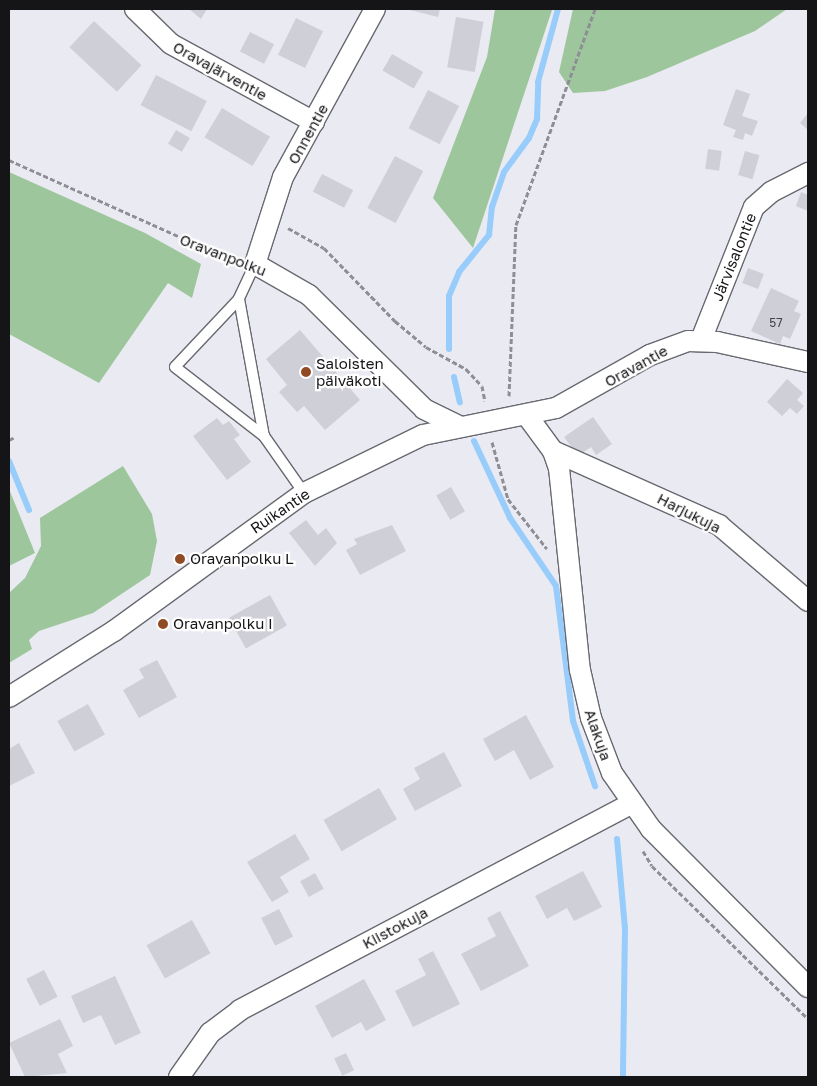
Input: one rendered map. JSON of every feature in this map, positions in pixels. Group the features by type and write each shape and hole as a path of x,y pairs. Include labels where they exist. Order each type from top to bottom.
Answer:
{"street":[{"name":"Oravajärventie","path":"134,9 171,44 314,122"},
{"name":"Onnentie","path":"255,264 267,218 314,122 375,9"},
{"name":"Järvisalontie","path":"701,340 754,208 771,192 808,173"},
{"name":"Oravanpolku","path":"255,264 309,295 424,409 457,424"},
{"name":"Oravantie","path":"518,418 578,398 665,348 701,340 808,362"},
{"name":"Ruikantie","path":"9,697 114,631 304,493 423,434 457,424 518,418"},
{"name":"Alakuja","path":"518,418 553,450 570,553 585,698 600,748 631,804 808,987"},
{"name":"Harjukuja","path":"553,450 719,525 808,601"},
{"name":"Kiistokuja","path":"179,1077 210,1033 240,1010 631,804"}],"lane":[{"path":"255,264 239,299 175,367 264,436 304,493"},
{"path":"239,299 264,436"}],"path":[{"path":"518,418 516,225 595,9"},
{"name":"Oravanpolku","path":"9,160 202,251 255,264"},
{"path":"267,218 324,248 395,322 476,378 496,465 518,516 547,549 570,553"},
{"path":"9,440 15,437"}],"green space":[{"path":"495,9 552,10 473,248 433,198 487,57"},
{"path":"573,9 787,9 755,31 647,77 605,91 573,93 559,72"},
{"path":"9,172 145,233 201,264 192,298 168,283 99,383 9,334"},
{"path":"123,466 152,514 157,541 150,575 93,613 39,631 29,640 32,649 9,663 9,593 25,578 41,546 40,518"},
{"path":"9,489 35,553 9,566"}],"building":[{"path":"189,9 207,9 201,19"},
{"path":"406,9 440,9 438,17"},
{"path":"456,17 484,22 475,72 447,67"},
{"path":"296,18 323,31 305,68 278,55"},
{"path":"94,21 142,65 117,92 69,47"},
{"path":"250,32 274,44 264,64 240,52"},
{"path":"392,54 423,72 414,88 382,70"},
{"path":"156,75 207,101 191,131 141,105"},
{"path":"736,89 750,94 742,116 758,121 752,136 745,133 743,140 733,137 736,130 723,125"},
{"path":"428,90 459,106 440,144 408,128"},
{"path":"222,108 270,137 252,166 204,137"},
{"path":"808,113 808,130 800,123"},
{"path":"176,130 190,138 182,152 168,144"},
{"path":"708,149 722,151 719,171 705,169"},
{"path":"745,151 759,155 753,179 738,175"},
{"path":"395,156 423,171 396,223 367,208"},
{"path":"322,174 353,190 344,208 313,192"},
{"path":"801,192 808,195 808,211 796,206"},
{"path":"748,268 764,274 758,289 742,283"},
{"path":"771,288 799,301 794,311 801,314 790,339 783,336 780,344 751,331"},
{"name":"Saloisten päiväkoti","path":"300,330 360,400 325,430 304,406 297,412 279,392 287,385 266,359"},
{"path":"787,379 803,393 797,400 804,406 797,414 790,408 782,416 767,402"},
{"path":"593,417 612,444 596,455 591,447 578,456 564,437"},
{"path":"217,418 223,425 229,421 240,435 234,439 251,462 227,480 193,436"},
{"path":"451,487 465,511 450,520 436,495"},
{"path":"306,520 318,535 326,528 337,543 315,566 289,533"},
{"path":"392,525 406,551 360,575 346,550 357,544 354,539"},
{"path":"270,595 287,626 246,648 229,618"},
{"path":"157,660 177,697 139,718 123,690 144,678 139,669"},
{"path":"88,704 105,735 74,752 57,721"},
{"path":"526,715 554,767 530,780 514,750 495,761 483,739"},
{"path":"19,743 35,773 9,786 9,749"},
{"path":"444,752 462,786 415,811 403,789 420,779 414,768"},
{"path":"379,788 397,819 342,851 324,820"},
{"path":"295,834 310,859 280,877 289,892 272,902 247,862"},
{"path":"583,871 602,907 574,921 567,908 547,919 535,896"},
{"path":"315,873 324,889 309,897 300,881"},
{"path":"279,909 293,937 275,946 261,918"},
{"path":"500,911 529,966 481,991 461,954 496,936 487,918"},
{"path":"192,920 210,953 165,978 147,945"},
{"path":"433,951 460,1004 413,1027 395,991 426,975 418,959"},
{"path":"44,970 58,997 40,1006 26,979"},
{"path":"115,976 141,1033 115,1045 101,1015 83,1023 71,996"},
{"path":"364,979 386,1020 366,1031 361,1022 332,1038 315,1006"},
{"path":"60,1019 73,1046 58,1054 67,1073 25,1077 9,1043"},
{"path":"346,1053 354,1070 342,1076 334,1058"}],"waterway":[{"path":"449,349 449,296 459,272 489,235 492,207 504,172 529,138 537,119 538,82 558,9"},
{"path":"454,377 460,402"},
{"path":"474,441 510,518 556,586 573,721 595,786"},
{"path":"9,461 29,510"},
{"path":"617,839 625,928 623,1077"}],"place":[{"name":"Saloisten päiväkoti","path":"306,372"},
{"name":"Oravanpolku L","path":"180,559"},
{"name":"Oravanpolku I","path":"163,624"}]}
